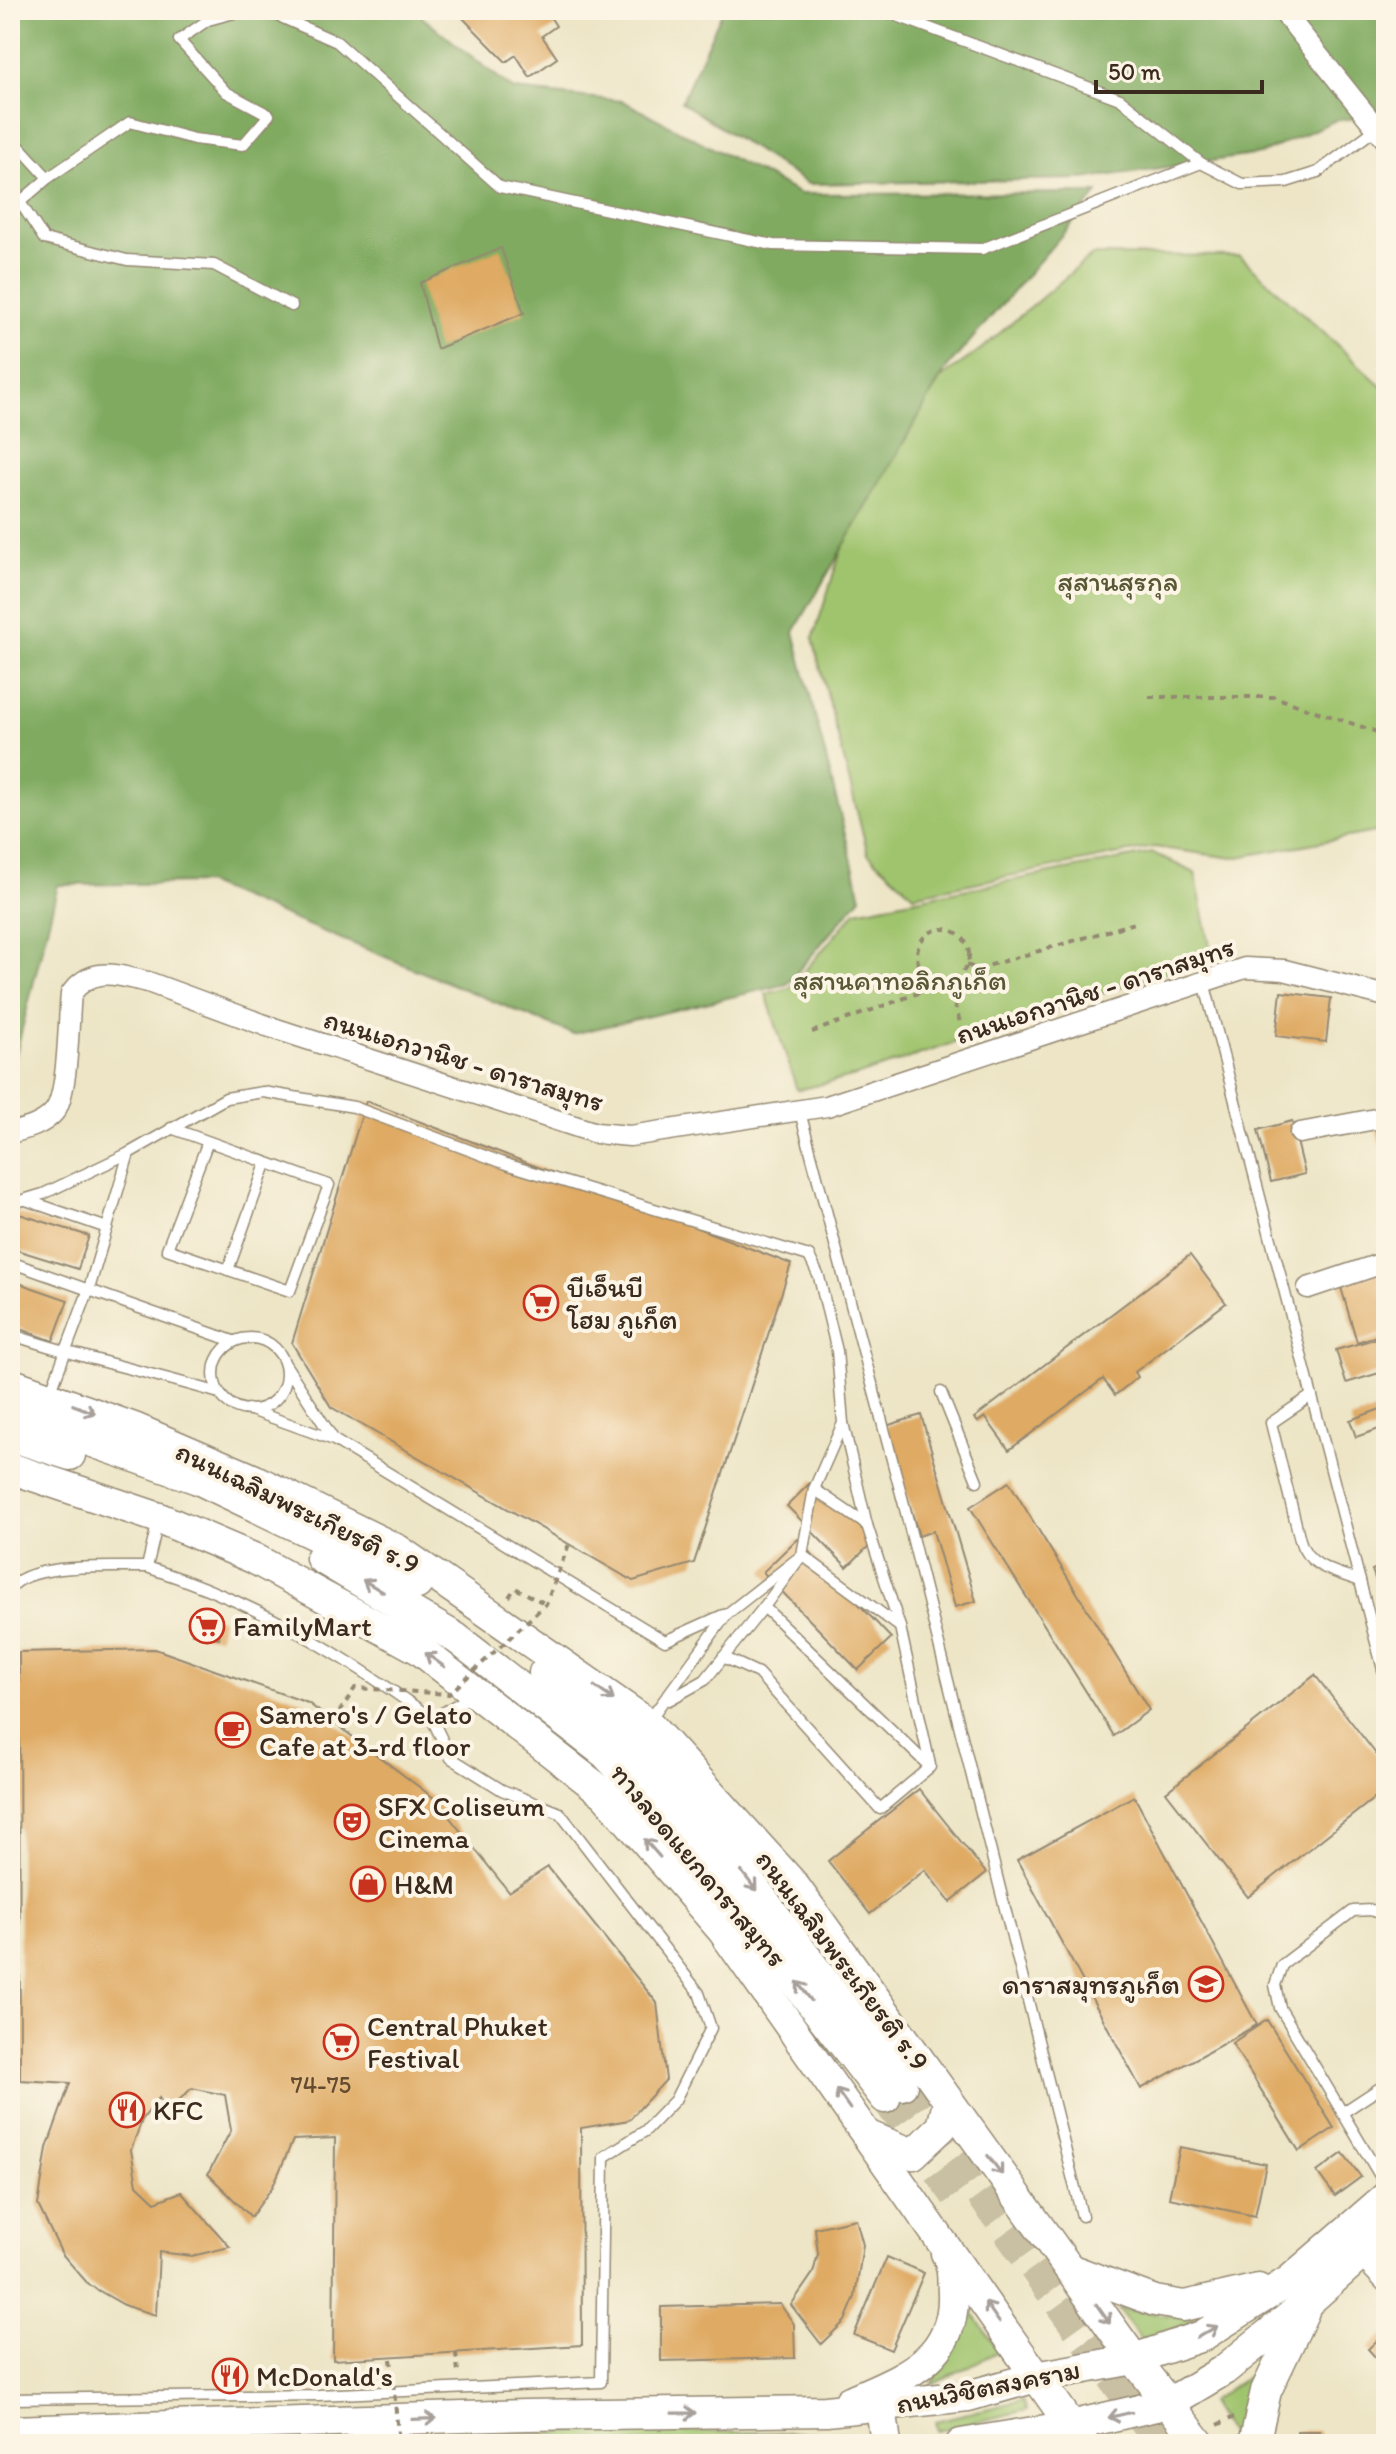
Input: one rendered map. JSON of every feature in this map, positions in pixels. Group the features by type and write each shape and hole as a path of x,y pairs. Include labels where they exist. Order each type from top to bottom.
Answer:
{"main road":[{"name":"ถนนเฉลิมพระเกียรติ ร.9","path":"10,1383 255,1480 398,1550 654,1715 792,1883 1134,2359 1200,2444"},
{"name":"ทางลอดแยกดาราสมุทร","path":"10,1413 198,1479 404,1576 519,1653 625,1738 744,1874 893,2091 682,1836 606,1754 456,1638 367,1582 243,1516 128,1473 10,1436"},
{"path":"10,1468 159,1518 253,1558 406,1641 478,1692 605,1794 723,1931 1077,2435"},
{"path":"869,2136 913,2154 942,2127 948,2103"},
{"path":"826,2411 891,2382 932,2358 945,2335 953,2309 952,2262 906,2188"},
{"name":"ถนนวิชิตสงคราม","path":"961,2444 1077,2435 1169,2403 1224,2370 1386,2197"},
{"name":"ถนนวิชิตสงคราม","path":"10,2431 525,2415 826,2411 968,2396 1036,2377 1134,2359 1202,2336 1299,2291 1360,2255 1386,2232"},
{"path":"1072,2270 1155,2301 1184,2306 1299,2291 1266,2391 1254,2444"},
{"path":"881,2406 886,2444"}],"street":[{"path":"1282,10 1382,134"},
{"name":"ถนนเอกวานิช - ดาราสมุทร","path":"10,1133 31,1128 56,1110 61,1093 71,994 79,982 92,974 109,973 203,1000 282,1032 596,1133 630,1136 800,1112 1245,968 1284,970 1386,996"},
{"path":"1300,1133 1386,1117"},
{"path":"1308,1288 1386,1262"},
{"path":"1360,2255 1386,2282"}],"lane":[{"path":"245,10 208,20 179,40 226,92 269,115 243,145 194,139 130,122 48,178 20,202 44,239 127,260 214,265 292,306"},
{"path":"265,10 337,42 500,187 773,245 982,249 1201,163"},
{"path":"881,10 1120,99 1201,163 1242,184 1286,182 1318,172 1382,134"},
{"path":"19,146 48,178"},
{"path":"1204,982 1386,1681"},
{"path":"10,1204 129,1153 226,1098 263,1092 354,1107 509,1165 809,1256 819,1277 837,1351 843,1423 867,1525 900,1627 930,1767"},
{"path":"800,1112 903,1501 1082,2216"},
{"path":"171,1128 207,1144 329,1185 290,1291 167,1249 207,1144"},
{"path":"49,1396 89,1289 129,1153"},
{"path":"228,1270 266,1164"},
{"path":"25,1199 107,1228"},
{"path":"10,1262 233,1341"},
{"path":"10,1334 66,1355 98,1358 219,1393 237,1408 261,1408 279,1395 286,1372 283,1361"},
{"path":"219,1393 213,1370 223,1349 233,1341 245,1338 268,1342 334,1440"},
{"path":"941,1392 977,1481"},
{"path":"1311,1396 1271,1423 1303,1551 1318,1565 1360,1581"},
{"path":"248,1409 334,1440 665,1641 727,1614 802,1555"},
{"path":"654,1715 705,1680 802,1555 814,1489 843,1423"},
{"path":"814,1489 867,1525"},
{"path":"147,1567 159,1518"},
{"path":"802,1555 900,1627"},
{"path":"10,1589 16,1579 48,1570 147,1567 290,1624 364,1669 432,1719 451,1758 502,1790 560,1813 699,1993 711,2028 675,2100 645,2131 604,2157 601,2382 318,2395 10,2399"},
{"path":"764,1607 930,1767"},
{"path":"654,1715 727,1614"},
{"path":"723,1657 758,1673 880,1809 930,1767"},
{"path":"432,1719 478,1692"},
{"path":"1386,1916 1366,1910 1353,1911 1282,1965 1277,1974 1276,1996 1280,2008 1386,2186"},
{"path":"1342,2113 1386,2084"}],"path":[{"path":"1149,697 1274,697 1386,735"},
{"path":"967,965 977,969 1135,923"},
{"path":"950,929 964,939 969,956 967,965 947,981 930,977 917,957 921,942 933,931 950,929"},
{"path":"812,1032 924,991 930,977"},
{"path":"947,981 972,1058"},
{"path":"333,1722 355,1688 449,1694 546,1604 569,1544"},
{"path":"507,1599 515,1588 546,1604"},
{"path":"391,2359 399,2444"}],"green space":[{"path":"10,10 423,10 422,17 514,90 623,101 800,194 1098,193 946,369 794,632 861,897 787,984 573,1034 205,883 58,885 15,1057 10,1058"},
{"path":"723,10 1386,10 1386,116 1336,120 1260,154 1083,179 808,184 681,102"},
{"name":"สุสานสุรกุล","path":"1092,255 1240,256 1386,390 1386,830 1233,858 1154,847 914,895 868,854 813,639 882,421 981,349"},
{"name":"สุสานคาทอลิกภูเก็ต","path":"1153,853 1195,873 1212,956 856,1076 797,1090 766,994 790,988 856,911"},
{"path":"968,2307 999,2351 930,2386 964,2334"},
{"path":"1118,2309 1200,2319 1143,2341"},
{"path":"1276,2357 1249,2444 1236,2444 1210,2402"},
{"path":"1023,2400 1027,2410 937,2431 935,2421"},
{"path":"595,2431 847,2433 847,2443 216,2444"}],"building":[{"path":"455,10 551,10 547,12 556,26 542,36 557,58 530,77 516,55 506,62"},
{"path":"501,248 524,313 437,349 420,283"},
{"path":"1281,992 1331,998 1326,1042 1276,1036"},
{"name":"บีเอ็นบี โฮม ภูเก็ต","path":"366,1101 791,1264 694,1563 633,1581 331,1407 292,1343"},
{"path":"1292,1121 1305,1174 1271,1182 1258,1130"},
{"path":"1386,1127 1386,1160 1385,1160 1376,1130"},
{"path":"16,1213 89,1236 78,1269 10,1248 10,1226"},
{"path":"1190,1255 1226,1303 1135,1372 1138,1377 1115,1395 1103,1379 1009,1450 985,1417 978,1422 974,1418"},
{"path":"1386,1270 1386,1333 1357,1342 1340,1284"},
{"path":"10,1280 68,1300 53,1341 10,1325"},
{"path":"1385,1336 1386,1371 1346,1383 1336,1350"},
{"path":"1386,1407 1386,1440 1383,1441 1379,1429 1356,1437 1350,1420"},
{"path":"921,1415 976,1601 955,1607 933,1531 919,1536 886,1426"},
{"path":"813,1480 874,1541 847,1567 787,1506"},
{"path":"1009,1482 1149,1710 1114,1736 970,1507"},
{"path":"797,1539 891,1638 858,1670 763,1572"},
{"path":"1386,1564 1386,1598 1383,1599 1372,1570"},
{"name":"FamilyMart","path":"196,1615 222,1619 219,1638 192,1634"},
{"name":"Central Phuket Festival","path":"155,1649 308,1703 435,1799 509,1892 548,1867 657,2003 666,2080 629,2120 581,2128 582,2345 333,2360 335,2138 293,2140 273,2186 251,2217 208,2174 231,2130 225,2095 192,2088 168,2110 159,2098 142,2120 131,2150 137,2185 155,2202 181,2192 230,2247 192,2256 159,2252 156,2315 126,2306 89,2285 62,2254 38,2205 47,2148 70,2083 20,2080 19,1652"},
{"path":"1315,1675 1386,1767 1386,1789 1248,1897 1166,1792"},
{"path":"919,1789 986,1873 950,1902 925,1870 870,1914 828,1861"},
{"path":"1134,1796 1257,2025 1141,2089 1017,1860"},
{"path":"1267,2020 1334,2128 1299,2151 1232,2043"},
{"path":"1180,2147 1266,2164 1255,2216 1169,2198"},
{"path":"1343,2153 1361,2177 1335,2196 1317,2172"},
{"path":"856,2219 863,2245 855,2297 845,2321 821,2344 791,2305 813,2273 818,2254 815,2228"},
{"path":"887,2257 924,2273 891,2350 854,2335"},
{"path":"780,2304 794,2324 795,2358 661,2361 661,2307"},
{"path":"1386,2332 1386,2369 1368,2349"},
{"path":"1297,2431 1319,2431 1319,2444 1297,2444"}],"tunnel":[{"path":"902,2085 1160,2444"},
{"path":"885,2098 956,2196"}],"place":[{"name":"บีเอ็นบี โฮม ภูเก็ต","path":"541,1303"},
{"name":"FamilyMart","path":"207,1626"},
{"name":"Samero's / Gelato Cafe at 3-rd floor","path":"233,1730"},
{"name":"SFX Coliseum Cinema","path":"352,1822"},
{"name":"H&M","path":"368,1884"},
{"name":"ดาราสมุทรภูเก็ต","path":"1206,1984"},
{"name":"Central Phuket Festival","path":"341,2042"},
{"name":"KFC","path":"127,2110"},
{"name":"McDonald's","path":"230,2376"}]}
